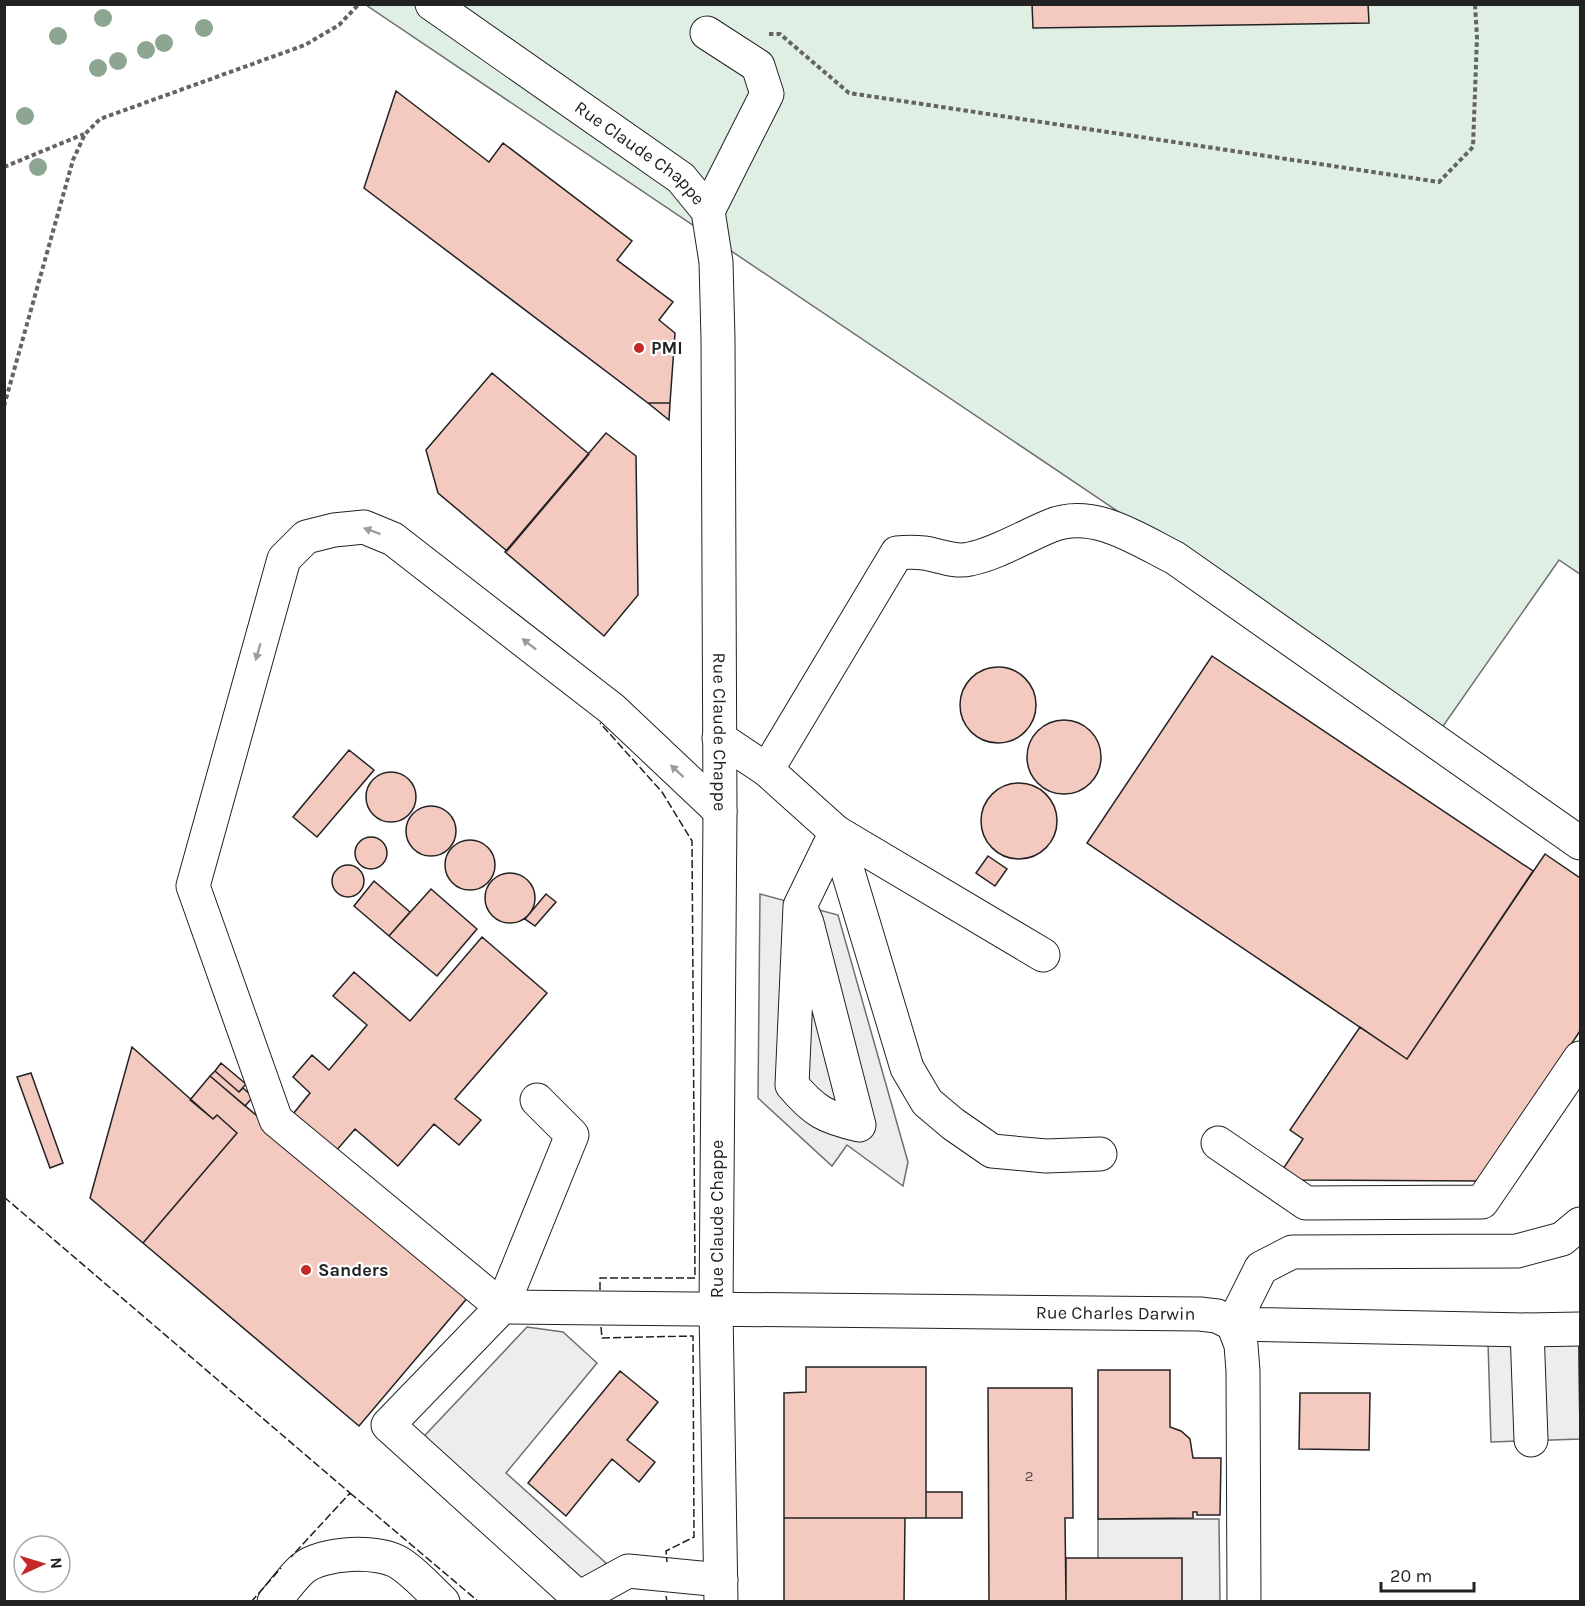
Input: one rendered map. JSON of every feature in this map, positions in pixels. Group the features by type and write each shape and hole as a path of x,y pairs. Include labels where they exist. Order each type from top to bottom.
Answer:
{"street":[{"name":"Rue Claude Chappe","path":"435,5 681,178 708,211 716,262 718,339 720,811 716,1310 721,1591"},
{"path":"708,211 767,94 758,66 720,42"},
{"path":"767,770 897,553 927,554 966,560 1003,548 1049,526 1070,519 1086,519 1106,525 1175,558 1581,843"},
{"path":"502,1306 276,1120 193,886 284,559 306,537 334,530 364,527 393,539 612,709 720,811"},
{"path":"719,738 767,770 836,832 1042,955"},
{"path":"800,906 807,923 860,1125 828,1118 811,1107 792,1085 800,906 836,832"},
{"path":"836,832 907,1068 927,1102 953,1124 992,1151 1046,1156 1100,1154"},
{"path":"1218,1143 1306,1203 1482,1202 1581,1058"},
{"path":"537,1100 572,1135 502,1306 388,1425 579,1598 628,1571 721,1591"},
{"path":"1244,1602 1243,1371 1241,1346 1233,1324 1261,1268 1292,1252 1517,1251 1562,1239 1581,1224"},
{"name":"Rue Charles Darwin","path":"502,1306 1200,1314 1217,1316 1233,1324 1581,1329"},
{"path":"1527,1330 1531,1440"},
{"path":"274,1602 303,1569 325,1557 352,1555 375,1556 399,1563 443,1602"}],"path":[{"path":"4,406 73,160 85,134 100,119 305,45 339,25 359,4"},
{"path":"720,42 752,33 780,34 849,93 1439,182 1473,147 1477,37 1475,4"},
{"path":"4,167 85,134"}],"green space":[{"path":"366,5 1580,5 1580,574 1559,560 1441,729"}],"shaded area":[{"path":"760,894 838,915 908,1162 903,1186 847,1145 832,1166 758,1098"},
{"path":"527,1327 563,1332 597,1363 506,1473 606,1563 579,1598 413,1448"},
{"path":"1579,1341 1580,1439 1491,1442 1488,1342"},
{"path":"1098,1519 1219,1519 1220,1601 1182,1601 1098,1558"}],"building":[{"path":"1032,4 1368,4 1369,23 1033,28"},
{"path":"396,91 489,162 503,143 632,241 617,260 673,302 659,320 675,333 670,403 648,403 364,188"},
{"path":"492,373 589,454 507,551 438,493 426,450"},
{"path":"648,403 670,403 669,420"},
{"path":"606,433 636,456 638,595 604,636 505,552"},
{"path":"1212,656 1533,871 1407,1059 1087,843"},
{"path":"991,667 1005,667 1019,673 1030,684 1036,698 1033,720 1025,732 1005,743 991,743 977,737 966,726 960,712 960,698 966,684 977,673"},
{"path":"1064,720 1085,726 1095,736 1101,757 1095,778 1085,788 1064,794 1043,788 1033,778 1027,757 1033,736 1043,726"},
{"path":"349,750 374,770 317,837 293,817"},
{"path":"391,772 409,779 416,797 409,815 391,822 373,815 366,797 373,779"},
{"path":"1019,783 1033,786 1046,794 1054,807 1057,821 1054,835 1046,848 1033,856 1019,859 1005,856 992,848 984,835 981,821 984,807 992,794 1005,786"},
{"path":"431,806 449,813 456,831 449,849 431,856 413,849 406,831 413,813"},
{"path":"371,837 383,841 387,853 383,865 371,869 359,865 355,853 359,841"},
{"path":"470,840 488,847 495,865 488,883 470,890 452,883 445,865 452,847"},
{"path":"1545,854 1580,878 1580,1031 1480,1181 1301,1180 1283,1169 1303,1139 1290,1130 1360,1027 1407,1059"},
{"path":"988,856 1007,869 995,886 976,873"},
{"path":"348,865 360,869 364,881 360,893 348,897 336,893 332,881 336,869"},
{"path":"510,873 519,875 530,884 535,898 533,907 524,918 510,923 501,921 490,912 485,898 487,889 496,878"},
{"path":"374,881 410,912 389,936 354,906"},
{"path":"431,889 477,929 437,976 389,936"},
{"path":"546,894 556,902 535,926 525,919"},
{"path":"482,937 547,993 455,1099 481,1120 459,1145 434,1124 398,1166 355,1129 336,1151 293,1114 310,1093 293,1077 312,1055 329,1070 367,1025 333,996 354,972 410,1021"},
{"path":"132,1047 213,1119 217,1115 237,1133 143,1243 90,1198"},
{"path":"221,1063 246,1084 239,1092 215,1071"},
{"path":"215,1071 239,1092 243,1088 253,1097 245,1106 210,1076"},
{"path":"31,1073 63,1163 50,1168 17,1077"},
{"name":"Sanders","path":"210,1076 469,1296 359,1426 143,1243 237,1133 217,1115 213,1119 190,1100"},
{"path":"1579,1341 1580,1341 1580,1439"},
{"path":"806,1367 926,1367 926,1518 784,1518 784,1393 806,1392"},
{"path":"1098,1370 1170,1370 1170,1427 1181,1431 1190,1439 1193,1458 1221,1458 1220,1515 1197,1515 1197,1512 1193,1512 1193,1518 1098,1519"},
{"path":"620,1371 658,1402 627,1440 655,1462 639,1482 612,1459 566,1516 528,1483"},
{"path":"988,1388 1072,1388 1073,1518 1065,1518 1066,1602 989,1602"},
{"path":"1300,1393 1370,1393 1369,1450 1299,1449"},
{"path":"926,1492 962,1492 962,1518 926,1518"},
{"path":"784,1518 905,1518 904,1602 784,1602"},
{"path":"1066,1558 1182,1558 1182,1602 1066,1602"}],"fence":[{"path":"600,723 662,792 692,841 695,1278 600,1278 600,1290"},
{"path":"4,1197 350,1493 291,1557"},
{"path":"601,1327 602,1338 693,1336 694,1537 666,1551 667,1562"},
{"path":"350,1493 479,1602"},
{"path":"251,1602 281,1568"},
{"path":"666,1596 667,1602"}],"place":[{"name":"PMI","path":"639,348"},
{"name":"Sanders","path":"306,1270"}]}
